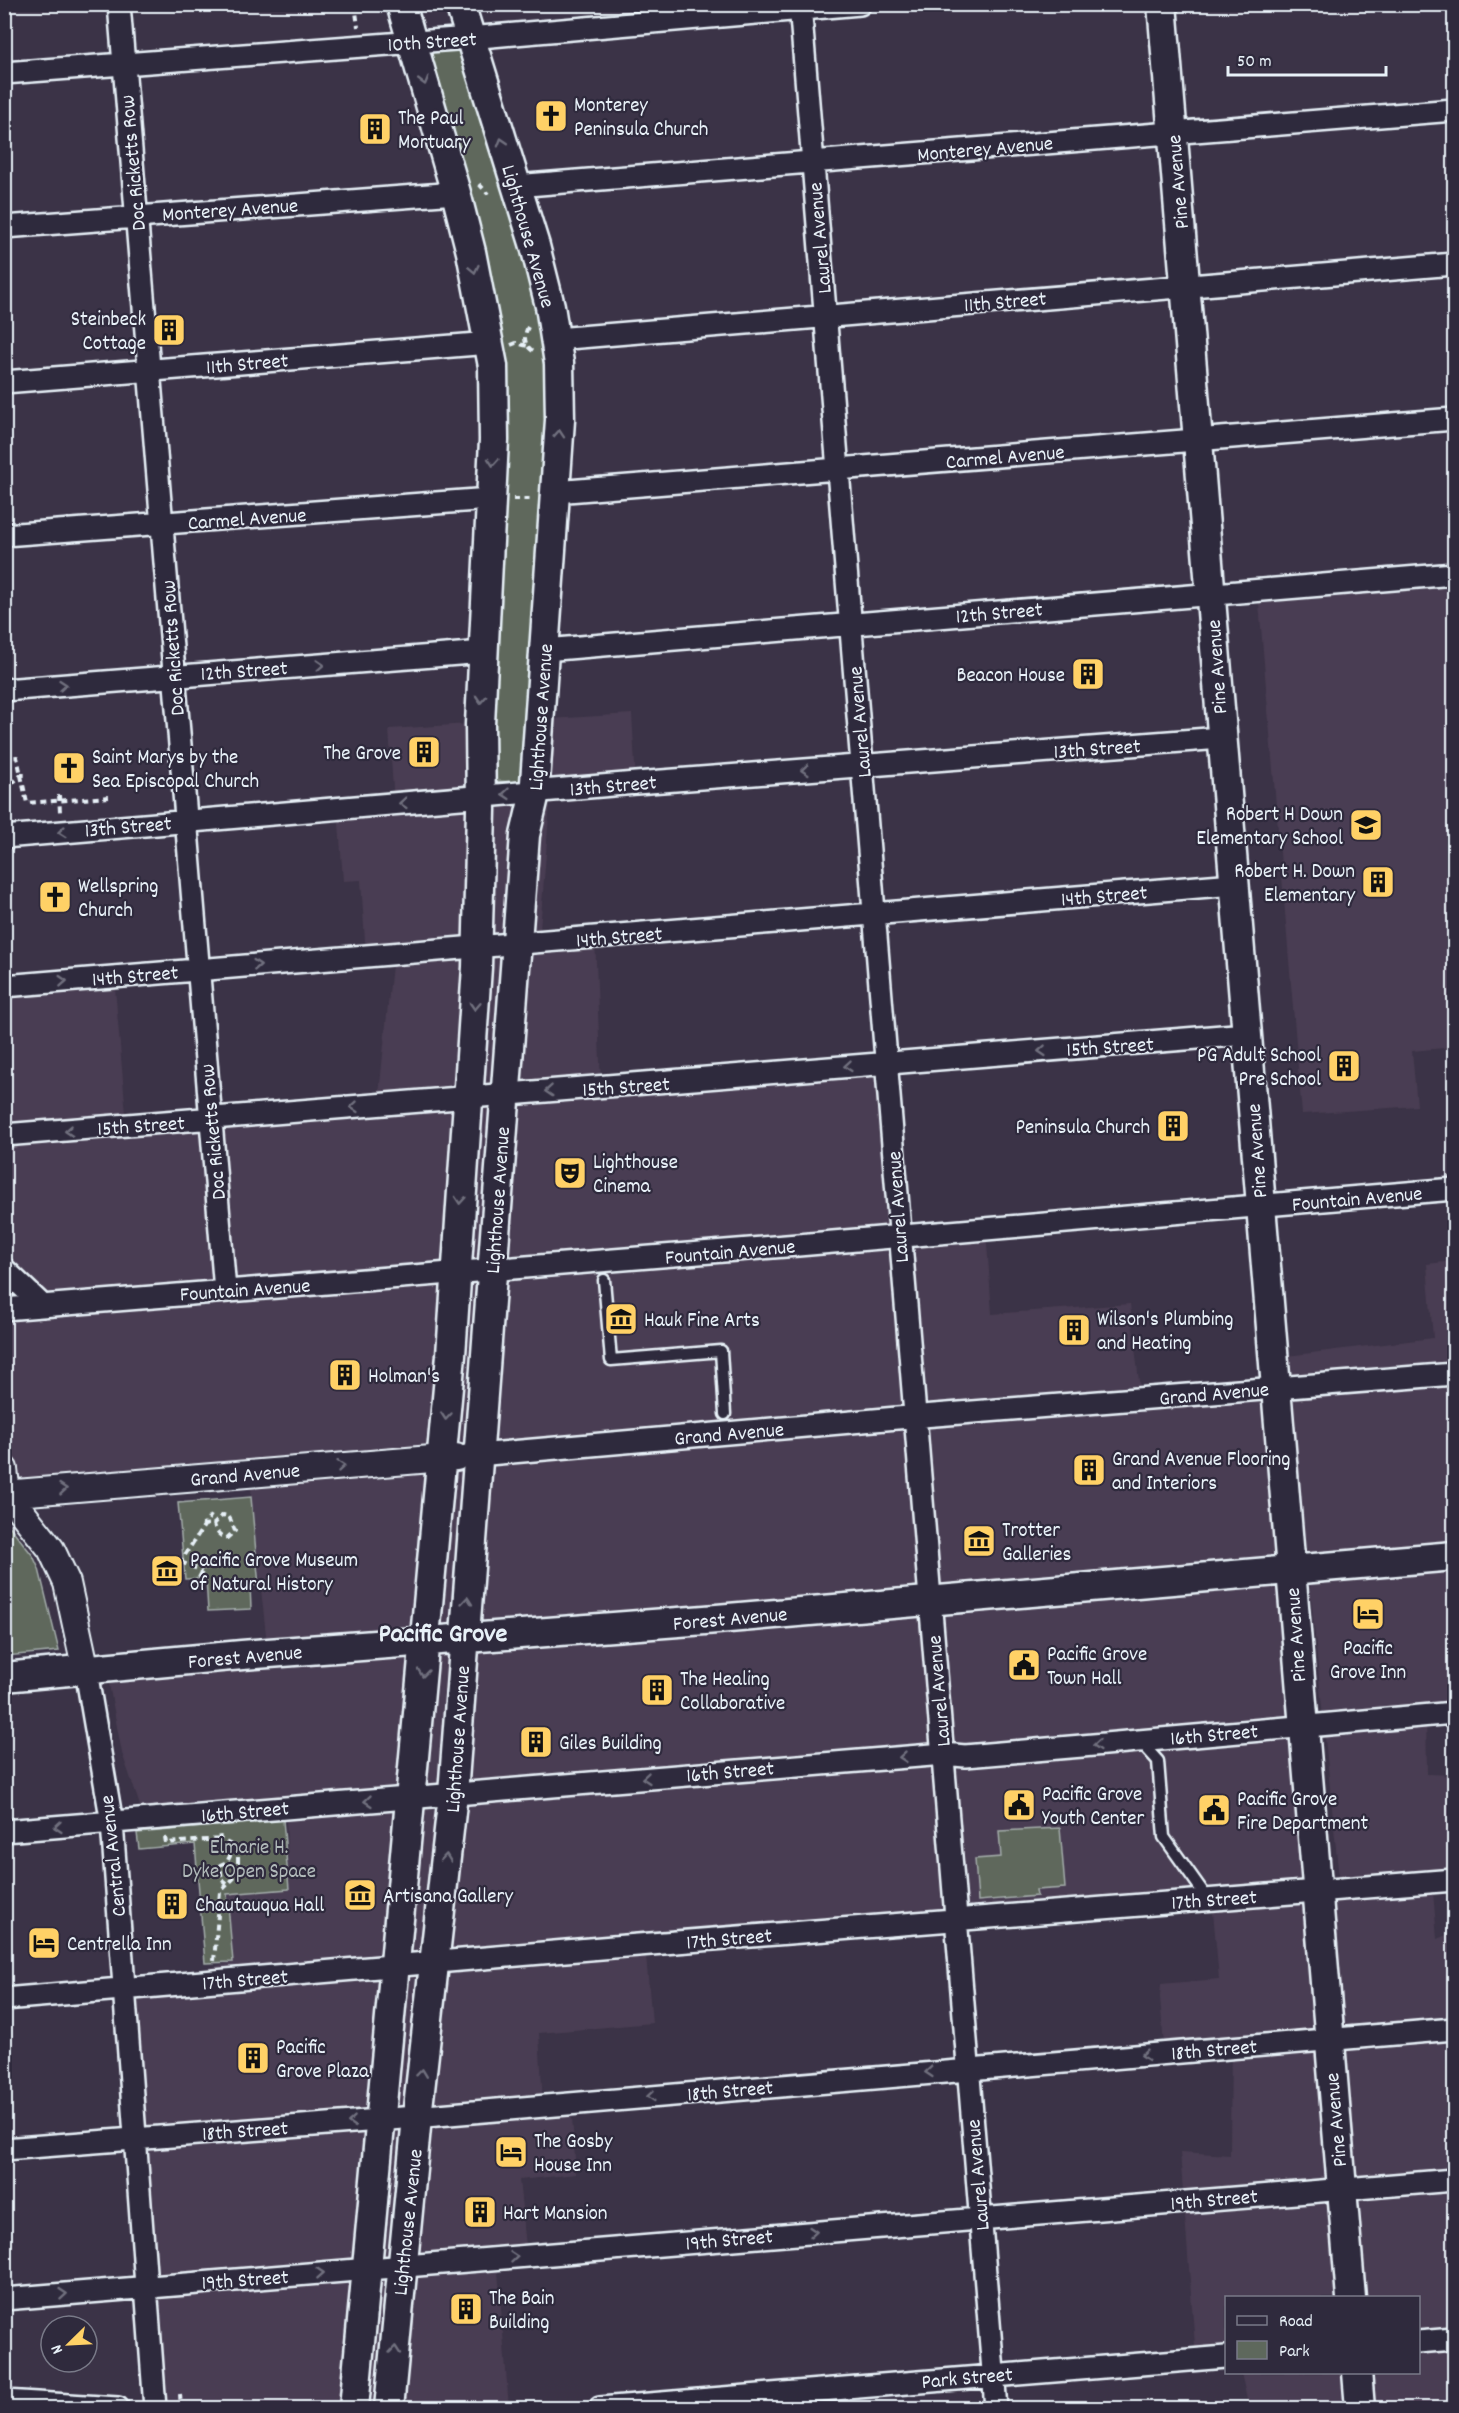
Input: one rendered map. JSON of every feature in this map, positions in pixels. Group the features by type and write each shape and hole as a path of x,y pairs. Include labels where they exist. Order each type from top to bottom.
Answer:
{"main road":[{"name":"Lighthouse Avenue","path":"389,2409 417,2116 453,1794 464,1639 455,1272 478,948 480,724 495,388 490,343 456,192 400,4"},
{"name":"Lighthouse Avenue","path":"354,2409 425,1642 494,1269 504,1095 525,835 535,791 560,420 556,339 535,246 460,4"},
{"name":"Pine Avenue","path":"1162,4 1302,1726 1351,2296"},
{"name":"Forest Avenue","path":"4,1677 242,1655 464,1639 1455,1556"},
{"path":"1357,2374 1360,2409"}],"street":[{"name":"Doc Ricketts Row","path":"119,4 225,1291"},
{"name":"10th Street","path":"4,73 470,38 800,7 860,4"},
{"name":"Laurel Avenue","path":"800,7 887,1062 899,1236 958,1920 996,2409"},
{"name":"Monterey Avenue","path":"515,186 1455,110"},
{"name":"Monterey Avenue","path":"4,227 456,192"},
{"name":"11th Street","path":"556,339 1455,264"},
{"name":"11th Street","path":"4,382 490,343"},
{"name":"Carmel Avenue","path":"555,492 1455,419"},
{"name":"Carmel Avenue","path":"4,535 490,499"},
{"name":"12th Street","path":"544,650 1455,574"},
{"name":"12th Street","path":"4,690 484,652"},
{"name":"13th Street","path":"4,837 535,791 1221,738"},
{"name":"14th Street","path":"4,986 1234,884"},
{"name":"15th Street","path":"4,1135 683,1082 887,1062 1247,1034"},
{"name":"Fountain Avenue","path":"4,1309 1260,1207 1455,1189"},
{"path":"4,1269 43,1306"},
{"name":"Grand Avenue","path":"5,1485 459,1456 1455,1374"},
{"name":"Central Avenue","path":"5,1485 60,1564 67,1583 86,1671 112,1823 155,2409"},
{"name":"16th Street","path":"4,1831 944,1754 965,1756 1126,1743 1139,1740 1455,1713"},
{"name":"17th Street","path":"4,1999 1455,1880"},
{"name":"18th Street","path":"4,2149 380,2120 1455,2029"},
{"name":"19th Street","path":"4,2299 980,2217 1455,2180"},
{"path":"1420,2342 1455,2340"},
{"name":"Park Street","path":"600,2409 1225,2357"},
{"path":"4,2401 118,2409"}],"lane":[{"path":"604,1280 611,1360 721,1352 725,1414"},
{"path":"1139,1740 1158,1761 1164,1837 1208,1899"}],"path":[{"path":"355,4 358,31"},
{"path":"4,758 17,757 24,775 27,804 109,797"},
{"path":"4,791 24,775"},
{"path":"59,795 61,819"},
{"path":"180,1562 202,1525 211,1515"},
{"path":"202,1525 214,1524 223,1515 229,1515 235,1531 227,1538 223,1537 215,1530 214,1524"},
{"path":"169,1565 180,1562 202,1571"},
{"path":"199,1578 202,1571 210,1565 215,1565"},
{"path":"219,1826 220,1839"},
{"path":"166,1843 220,1839 230,1844 238,1854 236,1876 220,1892 215,1966"},
{"path":"227,1884 222,1880 220,1865 227,1862 230,1844"},
{"path":"238,1866 253,1866"},
{"path":"180,2394 181,2409"}],"shaded area":[{"name":"Robert H Down Elementary School","path":"1454,586 1454,1047 1412,1051 1417,1106 1302,1114 1259,603"},
{"path":"632,714 636,783 551,790 539,942 595,938 601,1087 887,1062 899,1236 986,1230 992,1314 1130,1304 1141,1399 1276,1388 1317,1891 1340,1888 1287,1356 1433,1338 1427,1264 1454,1261 1454,1703 1426,1712 1427,1774 1454,1775 1454,1892 1433,1892 1437,1939 1454,1932 1454,2028 1445,2030 1449,2247 1454,2248 1454,2408 1249,2408 1241,2374 1420,2374 1420,2296 1225,2296 1225,2356 1196,2358 1180,2152 1230,2155 1231,2041 1164,2046 1160,1997 1161,1984 1219,1979 1212,1900 645,1945 652,2023 539,2033 543,2105 571,2103 576,2174 519,2180 527,2256 497,2259 509,2408 155,2408 124,1990 232,1962 226,1894 289,1889 286,1819 147,1826 122,1753 106,1668 268,1653 251,1497 252,1473 7,1494 4,1469 4,986 114,977 127,1126 378,1105 393,955 366,957 361,880 343,881 338,808 394,803 389,729"}],"green space":[{"path":"459,46 505,192 534,294 543,338 548,397 525,782 487,781 488,281 454,131 429,53 430,50"},
{"path":"251,1497 259,1586 250,1585 251,1609 208,1611 206,1578 185,1579 178,1503"},
{"path":"4,1519 33,1556 39,1569 59,1651 5,1656"},
{"name":"Elmarie H. Dyke Open Space","path":"283,1820 289,1889 227,1894 233,1962 205,1963 195,1844 139,1849 137,1833"},
{"path":"1060,1828 1065,1888 1036,1890 1037,1896 978,1901 975,1859 1001,1857 999,1831"}],"place":[{"name":"Monterey Peninsula Church","path":"551,116"},
{"name":"The Paul Mortuary","path":"375,129"},
{"name":"Steinbeck Cottage","path":"169,330"},
{"name":"Beacon House","path":"1088,674"},
{"name":"The Grove","path":"424,752"},
{"name":"Saint Marys by the Sea Episcopal Church","path":"69,768"},
{"name":"Robert H Down Elementary School","path":"1366,825"},
{"name":"Robert H. Down Elementary","path":"1378,882"},
{"name":"Wellspring Church","path":"55,897"},
{"name":"PG Adult School Pre School","path":"1344,1066"},
{"name":"Peninsula Church","path":"1173,1126"},
{"name":"Lighthouse Cinema","path":"570,1173"},
{"name":"Hauk Fine Arts","path":"621,1319"},
{"name":"Wilson's Plumbing and Heating","path":"1074,1330"},
{"name":"Holman's","path":"345,1375"},
{"name":"Grand Avenue Flooring and Interiors","path":"1089,1470"},
{"name":"Trotter Galleries","path":"979,1541"},
{"name":"Pacific Grove Museum of Natural History","path":"167,1571"},
{"name":"Pacific Grove Inn","path":"1368,1614"},
{"name":"Pacific Grove Town Hall","path":"1024,1665"},
{"name":"The Healing Collaborative","path":"657,1690"},
{"name":"Giles Building","path":"536,1742"},
{"name":"Pacific Grove Youth Center","path":"1019,1805"},
{"name":"Pacific Grove Fire Department","path":"1214,1810"},
{"name":"Artisana Gallery","path":"360,1895"},
{"name":"Chautauqua Hall","path":"172,1904"},
{"name":"Centrella Inn","path":"44,1943"},
{"name":"Pacific Grove Plaza","path":"253,2058"},
{"name":"The Gosby House Inn","path":"511,2152"},
{"name":"Hart Mansion","path":"480,2212"},
{"name":"The Bain Building","path":"466,2309"}],"district":[{"name":"Pacific Grove","path":"443,1632"}]}
